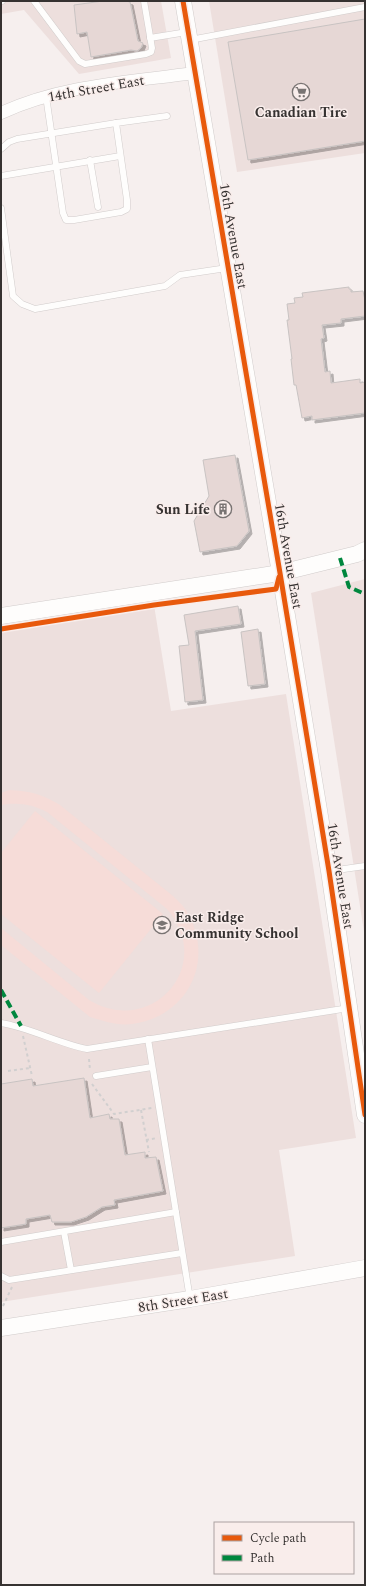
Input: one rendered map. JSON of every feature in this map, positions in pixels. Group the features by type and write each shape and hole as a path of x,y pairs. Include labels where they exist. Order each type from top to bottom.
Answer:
{"street":[{"name":"16th Avenue East","path":"182,1 280,573 329,871 365,1115"},
{"name":"14th Street East","path":"1,113 34,99 46,96 110,84 194,73"},
{"path":"1,616 280,573 357,554 365,550"},
{"name":"8th Street East","path":"1,1328 190,1299 365,1268"}],"lane":[{"path":"34,1 79,61 85,64 151,52 152,48 144,1"},
{"path":"150,38 188,36 365,7"},
{"path":"46,96 63,213 66,220 121,212 127,209 116,123"},
{"path":"1,149 8,142 17,139 167,116"},
{"path":"1,176 120,156"},
{"path":"90,160 98,207"},
{"path":"1,208 13,296 22,304 35,308 165,286 180,275 227,268"},
{"path":"329,871 365,866"},
{"path":"1,1023 21,1026 68,1045 87,1049 349,1008"},
{"path":"148,1039 190,1299"},
{"path":"93,1075 152,1067"},
{"path":"1,1242 176,1212"},
{"path":"64,1232 71,1270"},
{"path":"1,1276 9,1280 182,1253"}],"path":[{"path":"21,1026 32,1076"},
{"path":"89,1059 93,1075"},
{"path":"8,1072 30,1068"},
{"path":"91,1082 114,1114 159,1107"},
{"path":"141,1110 149,1152"},
{"path":"3,1306 16,1279"}],"shaded area":[{"path":"1,1 161,1 171,58 79,74 24,10 1,14"},
{"name":"Canadian Tire","path":"209,1 365,1 365,153 237,172"},
{"path":"365,579 365,938 311,593"},
{"name":"East Ridge Community School","path":"154,605 171,711 286,694 356,1138 279,1150 295,1256 1,1302 1,629"},
{"path":"9,790 36,794 60,805 173,896 187,912 195,931 198,949 197,967 191,984 181,998 168,1010 151,1019 132,1024 116,1024 90,1017 1,945 1,928 89,1000 112,1009 135,1010 154,1003 170,990 180,972 184,952 180,931 167,909 47,812 25,804 1,805 1,793"},
{"path":"35,811 163,914 99,993 1,914 1,853"}],"building":[{"path":"103,1 130,2 138,41 143,43 141,48 137,51 131,50 91,57 87,32 77,34 74,5"},
{"name":"Canadian Tire","path":"365,19 365,141 248,160 228,42"},
{"path":"349,287 351,292 363,291 365,300 365,316 341,319 341,323 322,325 324,338 321,339 325,372 330,371 331,383 360,379 360,383 365,382 365,413 312,420 312,416 302,418 296,385 294,385 287,320 289,320 287,304 295,303 294,298 303,297 302,293"},
{"name":"Sun Life","path":"235,455 249,531 237,546 200,552 194,521 209,496 203,460"},
{"path":"238,606 241,624 195,631 203,700 185,702 179,646 189,645 184,615"},
{"path":"258,629 265,684 248,686 241,632"},
{"path":"84,1078 90,1118 109,1114 110,1119 119,1119 125,1155 145,1152 145,1158 156,1157 163,1191 114,1200 115,1205 102,1207 86,1217 71,1222 52,1222 50,1215 26,1219 26,1224 1,1228 1,1084 32,1079 33,1086"}],"marked path":[{"path":"340,558 349,587 365,594"},
{"path":"1,990 21,1026"}],"cycle path":[{"path":"183,1 329,871 365,1115"},
{"path":"1,629 154,605 276,589 279,577"}],"place":[{"name":"Canadian Tire","path":"301,92"},
{"name":"Sun Life","path":"223,509"},
{"name":"East Ridge Community School","path":"162,925"}]}
